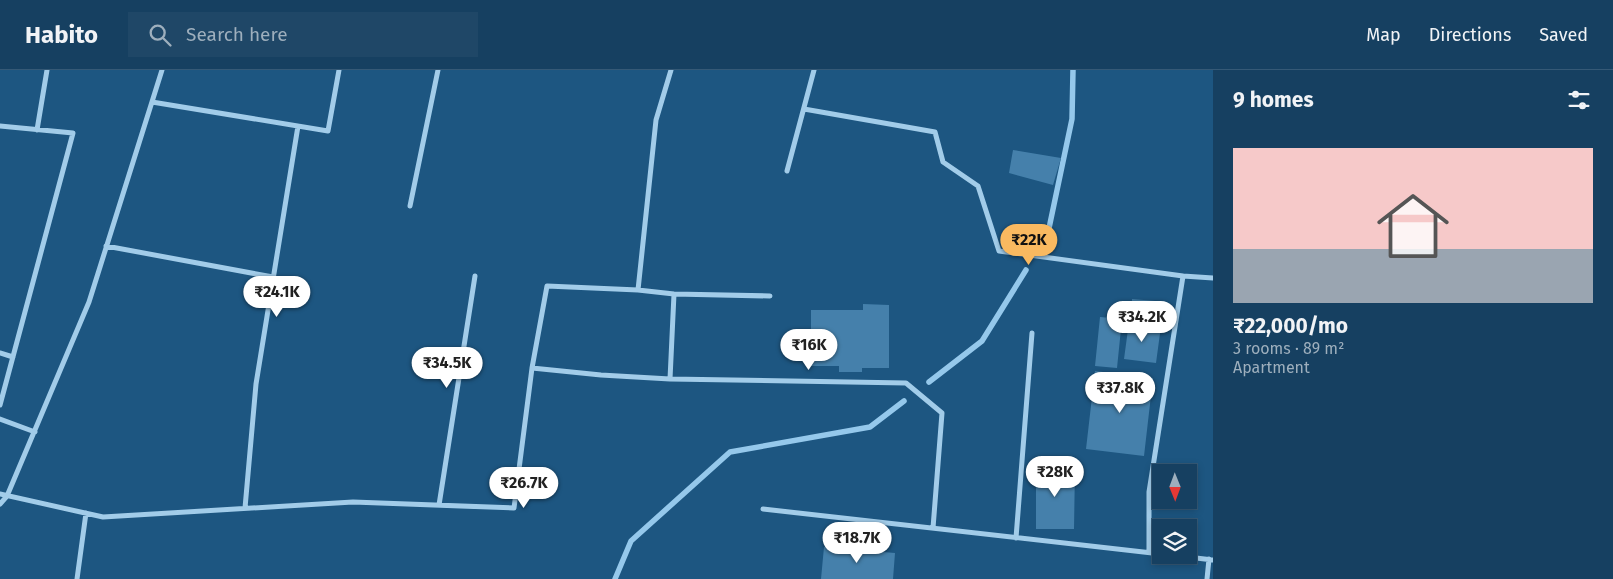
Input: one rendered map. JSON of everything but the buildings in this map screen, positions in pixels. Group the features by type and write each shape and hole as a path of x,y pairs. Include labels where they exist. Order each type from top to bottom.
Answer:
{"street":[{"path":"37,130 47,70"},
{"path":"0,504 7,496 89,302 162,70"},
{"path":"152,102 328,131 339,70"},
{"path":"410,206 438,70"},
{"path":"638,290 656,120 671,70"},
{"path":"787,171 814,70"},
{"path":"804,109 935,132 943,162 978,186 999,251 1183,276 1213,278"},
{"path":"0,126 73,133 0,405"},
{"path":"245,508 256,384 298,126"},
{"path":"106,246 273,277"},
{"path":"439,505 475,276"},
{"path":"1148,552 1149,492 1183,276"},
{"path":"0,494 103,517 353,502 514,508 532,368 547,286 638,290 674,294 770,296"},
{"path":"670,378 674,294"},
{"path":"1016,538 1032,333"},
{"path":"0,353 13,357"},
{"path":"532,368 601,375 670,378 906,383 942,413 933,528"},
{"path":"0,419 34,432"},
{"path":"763,509 1152,553"},
{"path":"77,579 86,513"},
{"path":"1197,558 1211,560 1207,579"}],"waterway":[{"path":"1042,242 1048,233 1072,119 1073,70"},
{"path":"929,382 982,341 1026,270"},
{"path":"615,579 631,541 730,452 870,427 904,401"}]}
